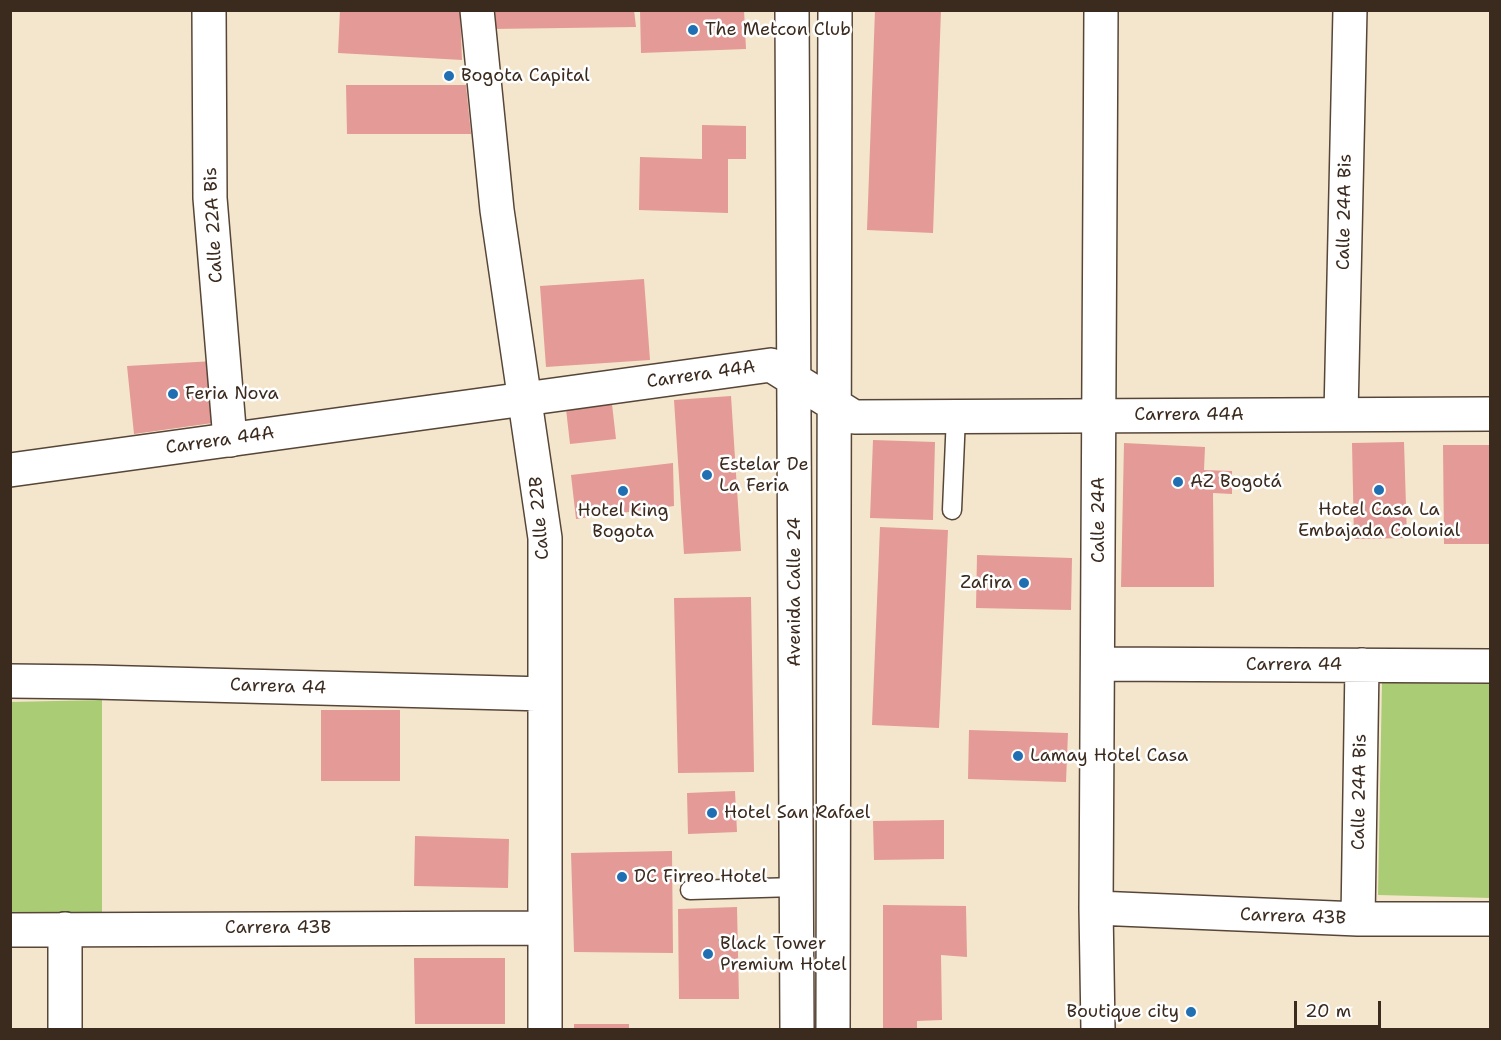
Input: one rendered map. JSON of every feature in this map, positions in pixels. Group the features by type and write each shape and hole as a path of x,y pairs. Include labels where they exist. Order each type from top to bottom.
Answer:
{"street":[{"name":"Calle 22A Bis","path":"209,10 210,198 230,440"},
{"name":"Calle 22B","path":"477,10 497,210 545,538 545,1029"},
{"name":"Avenida Calle 24","path":"792,10 796,1029"},
{"path":"833,1029 835,10"},
{"name":"Calle 24A","path":"1098,1029 1096,908 1101,10"},
{"name":"Calle 24A Bis","path":"1341,414 1350,10"},
{"name":"Carrera 44A","path":"10,470 771,365 854,417 1491,414"},
{"name":"Carrera 44","path":"1098,664 1491,666"},
{"name":"Calle 24A Bis","path":"1358,919 1362,665"},
{"name":"Carrera 44","path":"10,681 94,681 545,694"},
{"name":"Carrera 43B","path":"1096,908 1358,919 1491,919"},
{"name":"Carrera 43B","path":"10,930 545,928"},
{"path":"65,929 65,1029"}],"lane":[{"path":"952,510 956,416"},
{"path":"690,890 796,887"}],"green space":[{"path":"1382,682 1490,684 1490,898 1378,895"},
{"path":"102,700 102,916 11,916 10,702"}],"building":[{"path":"340,10 460,10 462,60 338,53"},
{"path":"489,10 634,10 636,27 491,29"},
{"name":"The Metcon Club","path":"640,10 744,10 746,49 641,53"},
{"path":"875,10 941,10 933,233 867,230"},
{"path":"346,85 466,85 471,134 347,134"},
{"path":"702,125 746,126 746,159 728,159 728,213 639,210 640,157 702,159"},
{"path":"644,279 650,360 546,367 540,286"},
{"name":"Feria Nova","path":"214,361 220,422 134,434 127,366"},
{"name":"Estelar De La Feria","path":"731,396 741,551 684,554 674,400"},
{"path":"612,404 616,439 570,444 566,409"},
{"path":"873,440 935,442 933,520 870,518"},
{"name":"Hotel Casa La Embajada Colonial","path":"1404,442 1407,538 1354,539 1352,443"},
{"path":"1124,443 1205,447 1204,470 1232,471 1232,494 1213,493 1214,587 1121,587"},
{"path":"1443,445 1490,445 1490,544 1444,544"},
{"name":"Hotel King Bogota","path":"673,463 674,506 576,519 571,475"},
{"path":"880,527 948,530 939,728 872,725"},
{"name":"Zafira","path":"977,555 1072,558 1071,610 976,608"},
{"path":"751,597 754,772 678,773 674,598"},
{"path":"321,710 400,710 400,781 321,781"},
{"name":"Lamay Hotel Casa","path":"969,730 1068,733 1066,782 968,779"},
{"name":"Hotel San Rafael","path":"735,791 737,832 688,834 687,793"},
{"path":"944,820 944,859 874,860 873,821"},
{"path":"415,836 509,839 508,888 414,886"},
{"path":"672,851 673,953 574,952 571,853"},
{"path":"883,905 966,906 967,957 941,955 942,1020 917,1021 917,1029 883,1029"},
{"name":"Black Tower Premium Hotel","path":"737,907 739,999 679,999 678,909"},
{"path":"414,958 505,958 505,1024 415,1024"},
{"path":"574,1024 629,1024 629,1029 574,1029"}],"place":[{"name":"The Metcon Club","path":"693,30"},
{"name":"Bogota Capital","path":"449,76"},
{"name":"Feria Nova","path":"173,394"},
{"name":"Estelar De La Feria","path":"707,475"},
{"name":"AZ Bogotá","path":"1178,482"},
{"name":"Hotel Casa La Embajada Colonial","path":"1379,490"},
{"name":"Hotel King Bogota","path":"623,491"},
{"name":"Zafira","path":"1024,583"},
{"name":"Lamay Hotel Casa","path":"1018,756"},
{"name":"Hotel San Rafael","path":"712,813"},
{"name":"DC Firreo Hotel","path":"622,877"},
{"name":"Black Tower Premium Hotel","path":"708,954"},
{"name":"Boutique city","path":"1191,1012"}]}
